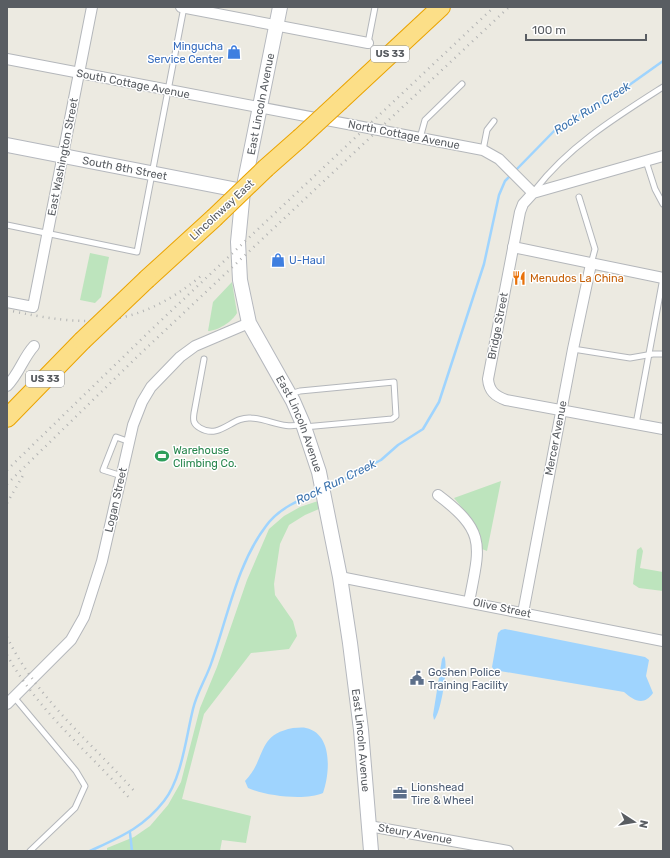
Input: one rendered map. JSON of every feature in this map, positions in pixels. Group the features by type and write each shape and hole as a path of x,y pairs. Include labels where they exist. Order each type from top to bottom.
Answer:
{"highway":[{"name":"Lincolnway East","path":"7,418 82,341 266,168 441,7"}],"main road":[{"name":"East Lincoln Avenue","path":"280,7 243,191 238,234 238,262 242,295 249,323 289,394 304,426 319,472 328,508 358,697 371,851"},
{"name":"South 8th Street","path":"7,145 243,191"}],"street":[{"name":"East Washington Street","path":"7,302 33,307 92,7"},
{"path":"183,7 368,43"},
{"name":"South Cottage Avenue","path":"7,59 260,108"},
{"name":"North Cottage Avenue","path":"260,108 482,150 492,154 508,167 533,193"},
{"path":"533,193 663,156"},
{"name":"Bridge Street","path":"533,193 523,204 488,372 488,386 491,391 506,400 561,410"},
{"path":"513,247 663,278"},
{"name":"Mercer Avenue","path":"523,613 561,410 591,264"},
{"name":"Logan Street","path":"11,701 71,640 84,617 98,574 133,425 142,402 151,387 163,372 195,346 249,323"},
{"path":"8,384 19,372 28,352 34,346"},
{"path":"561,410 663,429"},
{"path":"438,495 464,517 476,538 477,564 469,602"},
{"name":"Olive Street","path":"340,577 663,641"},
{"name":"Steury Avenue","path":"369,826 508,851"}],"lane":[{"path":"7,225 137,252 183,7"},
{"path":"368,43 376,7"},
{"path":"420,138 425,120 462,84"},
{"path":"533,193 580,143 663,87"},
{"path":"482,150 487,130 494,121"},
{"path":"646,161 655,189 663,204"},
{"path":"579,197 595,249 591,264"},
{"path":"636,424 663,278"},
{"path":"573,349 613,357 630,358 663,354"},
{"path":"204,359 193,421 196,426 212,432 223,429 243,419 250,418 294,427 392,419 396,416 394,382 300,391 289,394"},
{"path":"122,476 103,470 116,437 130,442"},
{"path":"11,701 76,771 85,786 75,808 30,851"}],"green space":[{"path":"90,253 109,257 101,297 95,303 80,300"},
{"path":"232,282 237,313 232,320 224,325 212,331 208,331 213,302"},
{"path":"501,481 487,551 482,549 480,537 473,521 454,498"},
{"path":"318,501 319,509 305,515 289,525 280,544 274,584 275,595 293,621 297,636 289,649 251,653 204,714 182,799 251,816 246,843 222,840 220,851 107,851 107,848 134,837 150,826 168,805 181,782 200,708 217,667 247,580 269,529 284,516 300,507"},
{"path":"641,547 643,551 640,568 663,572 663,591 639,588 633,584 637,550"}],"water":[{"path":"505,629 645,657 649,660 646,676 653,693 646,700 639,701 631,698 624,692 494,670 492,667 498,633"},
{"path":"444,656 446,668 444,688 437,716 434,720 433,715 442,659"},
{"path":"293,728 304,728 315,732 321,738 325,746 328,765 323,793 306,797 296,797 275,795 248,788 245,781 257,764 267,742 281,731"}],"waterway":[{"name":"Rock Run Creek","path":"515,171 557,128 618,93 663,61"},
{"name":"Rock Run Creek","path":"327,488 381,460 398,445 423,429 439,402 484,264 499,195 505,181 511,175"},
{"name":"Rock Run Creek","path":"90,851 121,836 139,825 156,810 170,792 183,757 195,703 210,667 234,591 248,557 266,526 277,514 283,509 319,492"},
{"path":"130,833 132,851"}],"railway":[{"path":"7,470 153,328 494,7"},
{"path":"7,484 140,354 509,7"},
{"path":"7,310 35,316 61,319 86,321 109,320 131,315 154,306 177,294 201,276"},
{"path":"7,503 25,472"},
{"path":"7,637 19,659 49,700 66,720 136,793"},
{"path":"7,655 34,695 49,713 131,800"}],"place":[{"name":"Mingucha Service Center","path":"234,52"},
{"name":"U-Haul","path":"278,260"},
{"name":"Menudos La China","path":"519,278"},
{"name":"Warehouse Climbing Co.","path":"162,456"},
{"name":"Goshen Police Training Facility","path":"417,678"},
{"name":"Lionshead Tire & Wheel","path":"400,793"}]}
